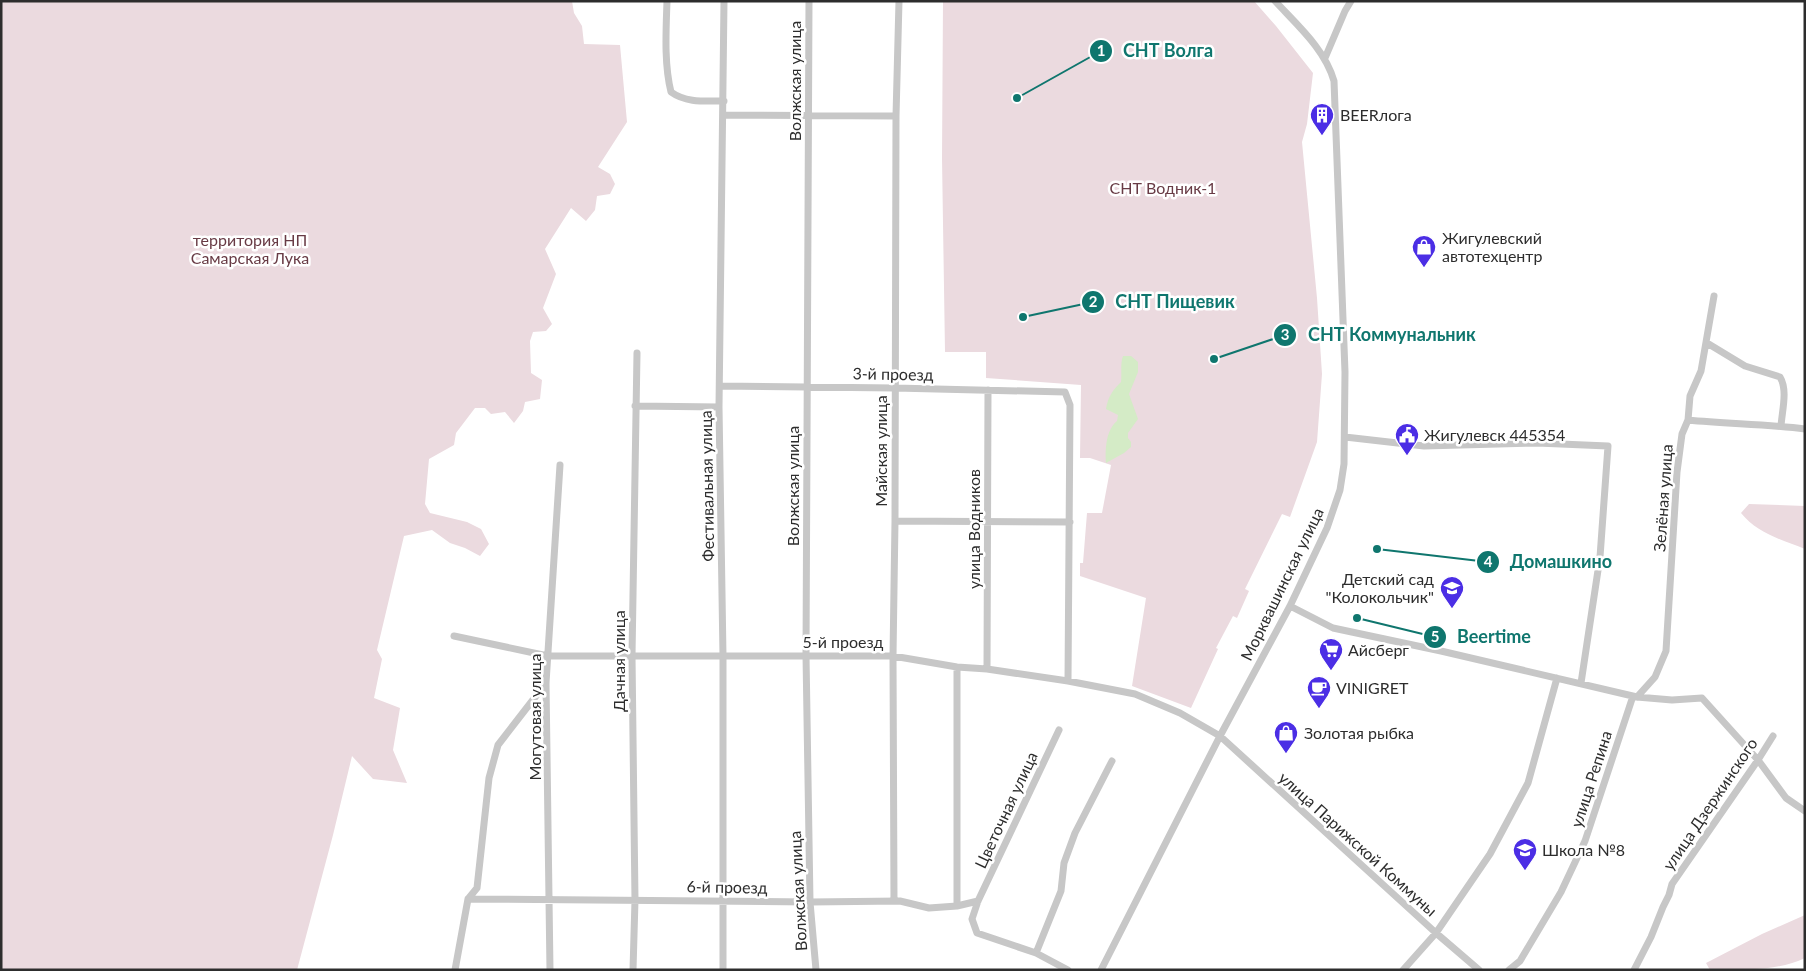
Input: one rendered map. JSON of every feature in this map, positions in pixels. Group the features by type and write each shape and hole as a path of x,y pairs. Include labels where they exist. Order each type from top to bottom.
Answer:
{"street":[{"path":"666,1 668,83 670,92 678,98 689,100 724,101"},
{"name":"Фестивальная улица","path":"723,970 723,656 719,407 724,1"},
{"name":"Волжская улица","path":"810,1 806,655 810,902 816,970"},
{"name":"Майская улица","path":"894,900 893,656 896,116 899,1"},
{"name":"Морквашинская улица","path":"1101,970 1220,736 1290,606 1327,528 1340,490 1344,464 1345,372 1334,81 1331,69 1325,58 1275,1"},
{"path":"1325,58 1351,1"},
{"path":"724,114 896,116"},
{"name":"Зелёная улица","path":"1635,697 1655,677 1666,651 1677,472 1682,434 1688,420 1690,396 1701,371 1714,296"},
{"path":"1707,343 1745,366 1780,377 1783,382 1784,392 1781,426"},
{"name":"Дачная улица","path":"633,970 632,656 637,353"},
{"name":"3-й проезд","path":"720,386 1065,392 1070,405 1070,522"},
{"name":"улица Водников","path":"987,669 988,390"},
{"path":"635,406 719,407"},
{"path":"1688,420 1805,429"},
{"path":"1344,437 1424,446 1537,443 1608,446 1600,557 1582,683"},
{"name":"Могутовая улица","path":"550,970 546,683 560,465"},
{"path":"895,521 1070,522 1068,681"},
{"path":"1290,606 1333,628 1582,683 1635,697 1672,700 1702,698 1758,760 1786,798 1805,811"},
{"name":"5-й проезд","path":"454,636 548,656 893,656 957,667 987,669 1068,681 1135,694 1180,713 1220,736"},
{"path":"957,667 957,906"},
{"path":"1403,970 1436,933 1490,854 1528,783 1557,678"},
{"path":"455,970 468,898 477,888 488,778 498,745 546,683"},
{"name":"улица Репина","path":"1510,970 1520,961 1556,900 1585,841 1635,697"},
{"name":"Цветочная улица","path":"978,901 1058,730"},
{"name":"улица Парижской Коммуны","path":"1220,736 1479,970"},
{"name":"улица Дзержинского","path":"1634,970 1651,937 1672,884 1773,736"},
{"path":"1036,952 1062,891 1064,863 1075,833 1112,760"},
{"name":"6-й проезд","path":"468,898 810,902 900,900 929,908 957,906 978,901"},
{"path":"978,901 972,919 977,933 1036,952 1068,970"}],"green space":[{"name":"территория НП Самарская Лука","path":"1,1 572,1 574,13 582,26 584,44 620,45 627,122 598,167 610,174 615,184 610,194 597,196 595,210 586,221 571,208 545,249 556,274 543,308 552,324 546,331 533,332 530,341 531,373 542,380 540,399 525,402 523,411 514,423 505,412 491,414 485,408 475,408 456,433 454,445 429,459 425,504 430,513 467,522 481,529 489,544 480,556 450,543 432,530 404,536 377,650 382,659 374,698 400,708 393,750 407,783 373,779 352,756 297,970 1,970"},
{"name":"СНТ Водник-1","path":"943,1 1254,1 1313,73 1307,124 1302,142 1317,298 1322,374 1317,442 1290,517 1282,514 1245,589 1249,591 1237,618 1233,616 1216,648 1218,649 1191,708 1132,686 1146,598 1080,576 1080,563 1083,563 1087,513 1102,513 1111,465 1090,458 1080,458 1081,385 986,378 986,352 945,352 942,158"},
{"path":"1749,504 1805,506 1805,549 1762,531 1747,520 1741,513"},
{"path":"1805,915 1805,958 1771,968 1746,970 1710,970 1706,963 1762,934"}],"shaded area":[{"path":"1123,356 1131,356 1138,362 1138,372 1129,394 1138,419 1128,433 1131,447 1106,463 1108,435 1110,429 1117,421 1118,415 1106,409 1111,394 1121,382"}],"place":[{"name":"СНТ Волга","path":"1017,98"},
{"name":"BEERлога","path":"1322,136"},
{"name":"Жигулевский автотехцентр","path":"1424,268"},
{"name":"СНТ Пищевик","path":"1023,317"},
{"name":"СНТ Коммунальник","path":"1214,359"},
{"name":"Жигулевск 445354","path":"1407,456"},
{"name":"Домашкино","path":"1377,549"},
{"name":"Детский сад \"Колокольчик\"","path":"1452,609"},
{"name":"Beertime","path":"1357,618"},
{"name":"Айсберг","path":"1331,671"},
{"name":"VINIGRET","path":"1319,709"},
{"name":"Золотая рыбка","path":"1286,754"},
{"name":"Школа №8","path":"1525,871"}]}
